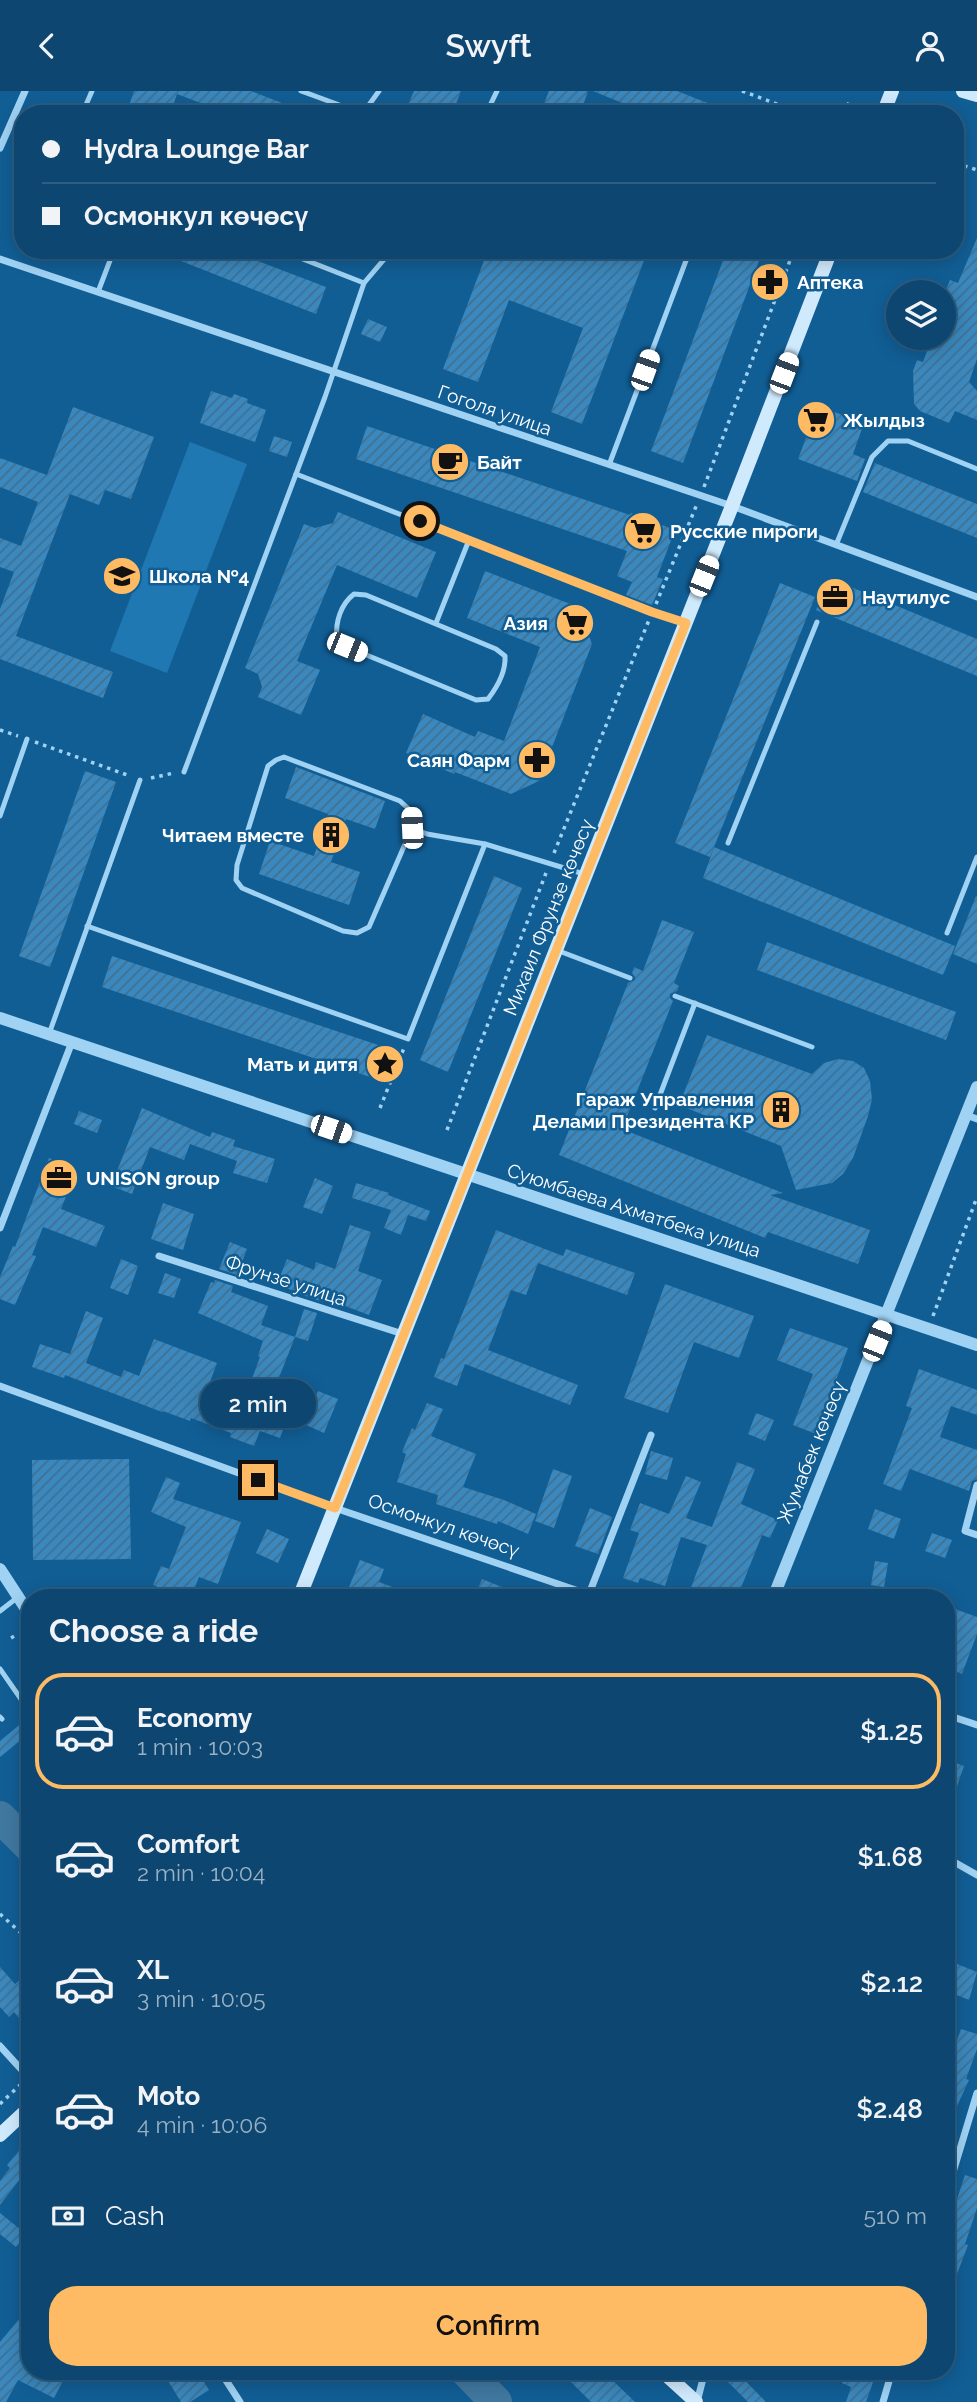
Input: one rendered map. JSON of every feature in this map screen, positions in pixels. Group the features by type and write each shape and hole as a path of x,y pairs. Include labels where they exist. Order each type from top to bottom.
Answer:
{"main road":[{"path":"963,91 977,95"},
{"name":"Михаил Фрунзе көчөсү","path":"303,1589 828,259"},
{"path":"0,2136 21,2115"},
{"path":"672,2380 696,2402"}],"street":[{"path":"0,148 14,116"},
{"name":"Гоголя улица","path":"0,259 732,506 977,597"},
{"name":"Суюмбаева Ахматбека улица","path":"0,1018 977,1345"},
{"path":"0,1228 72,1042"},
{"name":"Жумабек көчөсү","path":"778,1589 887,1315 972,1117 977,1087"},
{"name":"Фрунзе улица","path":"159,1256 404,1334"},
{"name":"Осмонкул көчөсү","path":"0,1386 335,1508 574,1589"},
{"path":"591,1589 651,1435"},
{"path":"977,1485 965,1531 977,1535"},
{"path":"0,1569 21,1602"},
{"path":"955,1718 977,1725"},
{"path":"955,1863 977,1875"},
{"path":"0,2046 21,2069"},
{"path":"955,2165 977,2092"},
{"path":"226,2380 240,2402"},
{"path":"696,2402 702,2380"},
{"path":"883,2402 889,2380"}],"lane":[{"path":"301,91 339,105"},
{"path":"98,292 111,259"},
{"path":"303,259 364,283"},
{"path":"184,772 334,372 364,283 384,259"},
{"path":"609,465 687,259"},
{"path":"836,545 872,457 888,441 908,441 977,469"},
{"path":"296,474 686,623"},
{"path":"436,623 469,540"},
{"path":"354,594 366,595 436,623 496,649 505,656 506,667 496,690 488,699 476,700 347,647 337,638 336,627 346,600 354,594"},
{"path":"728,843 817,622"},
{"path":"0,816 27,739"},
{"path":"284,757 400,801 411,811 412,828 369,927 357,933 343,931 243,888 236,880 237,865 268,766 276,759 284,757"},
{"path":"49,1034 140,780"},
{"path":"412,828 427,834 485,844 585,874"},
{"path":"88,926 408,1039 485,844"},
{"path":"947,933 977,857"},
{"path":"556,950 630,978"},
{"path":"676,996 812,1047"},
{"path":"655,1108 695,1003"},
{"path":"0,1611 18,1597"},
{"path":"0,1668 21,1699"}],"path":[{"path":"742,91 780,105"},
{"path":"848,105 850,99"},
{"path":"447,1130 550,862 700,496 791,259"},
{"path":"0,730 140,780 184,772"},
{"path":"380,1108 408,1039"},
{"path":"933,1315 977,1197"},
{"path":"11,1638 18,1634"},
{"path":"0,1914 21,1932"},
{"path":"0,2104 21,2085"}],"shaded area":[{"path":"190,442 247,464 167,673 110,651"}],"building":[{"path":"134,91 251,91 287,105 206,105 177,94 173,105 129,105"},
{"path":"414,91 461,91 456,105 408,105"},
{"path":"549,91 588,91 583,105 544,105"},
{"path":"593,91 677,91 713,105 627,105"},
{"path":"977,238 977,359 969,382 977,391 977,420 955,411 949,423 920,411 914,404 913,371 917,360 923,362 928,350 956,350 956,282 958,283"},
{"path":"176,259 253,259 326,287 316,314"},
{"path":"485,259 645,259 582,424 551,412 583,328 509,300 478,382 443,369"},
{"path":"724,259 760,259 683,463 651,451"},
{"path":"368,319 387,327 380,342 361,334"},
{"path":"211,391 232,398 234,394 248,399 247,403 266,410 255,442 200,423"},
{"path":"818,406 864,423 853,454 865,459 857,481 798,459"},
{"path":"73,407 154,437 131,499 105,490 99,505 70,494 16,636 113,672 103,698 0,659 0,609 14,572 0,567 0,538 21,546 38,502 0,487 0,458 47,475"},
{"path":"367,426 675,530 657,577 663,579 652,605 626,595 632,582 617,576 627,551 356,459"},
{"path":"274,436 292,442 287,457 269,451"},
{"path":"875,463 977,504 977,538 863,492"},
{"path":"338,512 436,552 417,598 337,565 297,661 320,670 301,715 258,697 262,687 258,674 245,668 304,524 315,528 333,523"},
{"path":"485,571 578,607 592,644 539,781 511,794 455,772 454,774 406,753 423,714 475,737 478,731 504,741 540,647 467,618"},
{"path":"829,578 977,639 977,676 816,610"},
{"path":"780,583 815,597 710,857 675,843"},
{"name":"Читаем вместе","path":"296,767 385,801 375,829 346,819 331,862 360,872 349,905 259,874 270,841 314,856 328,814 285,798"},
{"path":"85,771 116,782 50,967 19,956"},
{"path":"714,847 955,946 943,975 703,878"},
{"path":"494,876 522,888 448,1072 420,1060"},
{"path":"977,897 977,964 953,954"},
{"path":"662,920 694,932 674,983 679,986 677,991 670,994 673,1001 622,1129 783,1193 770,1195 870,1230 858,1264 768,1232 765,1238 559,1155 628,983 635,980 632,973 634,967 643,971"},
{"path":"767,942 956,1012 946,1040 757,970"},
{"path":"112,956 390,1049 379,1080 102,987"},
{"name":"Гараж Управления Делами Президента КР","path":"707,1035 812,1074 824,1063 838,1059 853,1061 864,1068 870,1081 872,1099 853,1158 843,1174 832,1183 796,1190 781,1146 679,1105"},
{"path":"142,1108 210,1137 212,1132 235,1140 233,1146 275,1159 267,1183 233,1173 237,1161 190,1144 184,1160 150,1147 132,1194 111,1186"},
{"path":"79,1111 102,1120 97,1133 74,1124"},
{"path":"49,1158 77,1169 61,1209 105,1226 96,1247 43,1227 32,1255 36,1256 15,1305 0,1299 0,1277 13,1246 15,1247"},
{"path":"315,1178 333,1186 322,1214 303,1207"},
{"path":"356,1183 389,1193 388,1195 430,1211 426,1221 408,1215 401,1235 384,1228 391,1210 352,1198"},
{"path":"163,1203 194,1214 183,1250 151,1239"},
{"path":"350,1225 371,1232 358,1271 382,1280 369,1315 324,1298 323,1302 308,1297 277,1284 287,1259 314,1270 316,1262 335,1269"},
{"path":"496,1230 563,1256 566,1249 635,1273 627,1295 538,1263 526,1295 511,1290 488,1350 578,1385 570,1405 465,1364 457,1386 434,1377 441,1358 444,1359"},
{"path":"230,1242 247,1249 237,1275 219,1269"},
{"path":"121,1259 138,1266 128,1295 110,1288"},
{"path":"165,1273 181,1279 174,1298 158,1293"},
{"path":"215,1280 233,1286 231,1292 268,1306 261,1325 295,1337 267,1408 288,1416 280,1438 260,1431 254,1446 230,1437 231,1433 191,1418 190,1421 65,1375 64,1378 32,1367 40,1344 70,1354 86,1311 103,1318 86,1363 121,1377 124,1370 139,1376 154,1339 217,1363 207,1390 243,1403 263,1341 198,1313 211,1282 214,1283"},
{"path":"665,1284 754,1316 739,1358 694,1342 668,1413 624,1398"},
{"path":"304,1309 317,1313 308,1341 295,1337"},
{"path":"790,1328 848,1348 816,1434 793,1425 813,1374 777,1360"},
{"path":"919,1369 977,1390 977,1415 951,1406 940,1437 977,1450 977,1479 972,1481 969,1491 910,1469 901,1491 883,1484 912,1408 906,1406"},
{"path":"318,1391 338,1399 324,1433 304,1424"},
{"path":"427,1403 443,1409 431,1436 476,1454 463,1487 536,1514 528,1534 498,1521 497,1524 436,1504 438,1495 397,1482 406,1454 402,1452"},
{"path":"756,1413 774,1420 765,1441 748,1434"},
{"path":"651,1451 673,1458 667,1480 645,1474"},
{"path":"129,1459 131,1559 33,1560 32,1460"},
{"path":"737,1462 755,1469 741,1504 778,1520 770,1538 762,1535 741,1589 690,1589 707,1545 681,1537 665,1586 640,1578 638,1583 623,1578 639,1533 630,1530 640,1503 669,1514 686,1476 701,1482 686,1518 712,1527"},
{"path":"553,1469 572,1476 554,1528 535,1521"},
{"path":"166,1477 180,1483 173,1499 241,1522 218,1584 199,1577 194,1589 162,1589 153,1585 161,1566 169,1569 186,1527 151,1512"},
{"path":"590,1508 612,1517 598,1554 575,1546"},
{"path":"875,1509 901,1519 894,1539 868,1529"},
{"path":"267,1529 289,1539 278,1563 256,1553"},
{"path":"932,1533 952,1540 945,1558 925,1551"},
{"path":"360,1560 384,1569 379,1582 398,1589 354,1589 349,1587"},
{"path":"875,1561 888,1563 884,1587 871,1585"},
{"path":"482,1579 507,1589 478,1589"},
{"path":"955,1609 977,1617 977,1634 962,1674 955,1671"},
{"path":"21,1724 21,1740 0,1757 0,1741"},
{"path":"955,1763 964,1766 955,1792"},
{"path":"955,1963 977,1972 969,2000 955,1994"},
{"path":"0,1967 15,1984 21,1979 21,2018 14,2012 9,2017 0,2007"},
{"path":"961,2029 977,2034 977,2049 966,2079 969,2080 955,2111 955,2046"},
{"path":"21,2148 21,2178 0,2205 0,2181 10,2168 7,2165"},
{"path":"965,2175 977,2179 977,2208 965,2244 968,2245 955,2279 955,2205"},
{"path":"0,2213 21,2230 21,2240 16,2247 0,2234"},
{"path":"21,2317 21,2380 63,2380 54,2398 18,2380 6,2402 0,2402 0,2342"},
{"path":"168,2380 203,2380 209,2390 190,2402 181,2402"},
{"path":"569,2380 612,2380 635,2402 591,2402"},
{"path":"726,2380 745,2380 766,2402 748,2402"},
{"path":"843,2380 874,2380 866,2402 846,2402 851,2387 842,2383"}],"waterway":[{"path":"0,1817 21,1838"},
{"path":"475,2380 496,2402"}],"place":[{"name":"Аптека","path":"770,282"},
{"name":"Жылдыз","path":"816,420"},
{"name":"Байт","path":"450,462"},
{"name":"Русские пироги","path":"643,531"},
{"name":"Школа №4","path":"122,576"},
{"name":"Наутилус","path":"835,597"},
{"name":"Азия","path":"575,623"},
{"name":"Саян Фарм","path":"537,760"},
{"name":"Читаем вместе","path":"331,835"},
{"name":"Мать и дитя","path":"385,1064"},
{"name":"Гараж Управления Делами Президента КР","path":"781,1110"},
{"name":"UNISON group","path":"59,1178"}],"route":[{"path":"258,1480 335,1508 686,623 420,521"}]}
